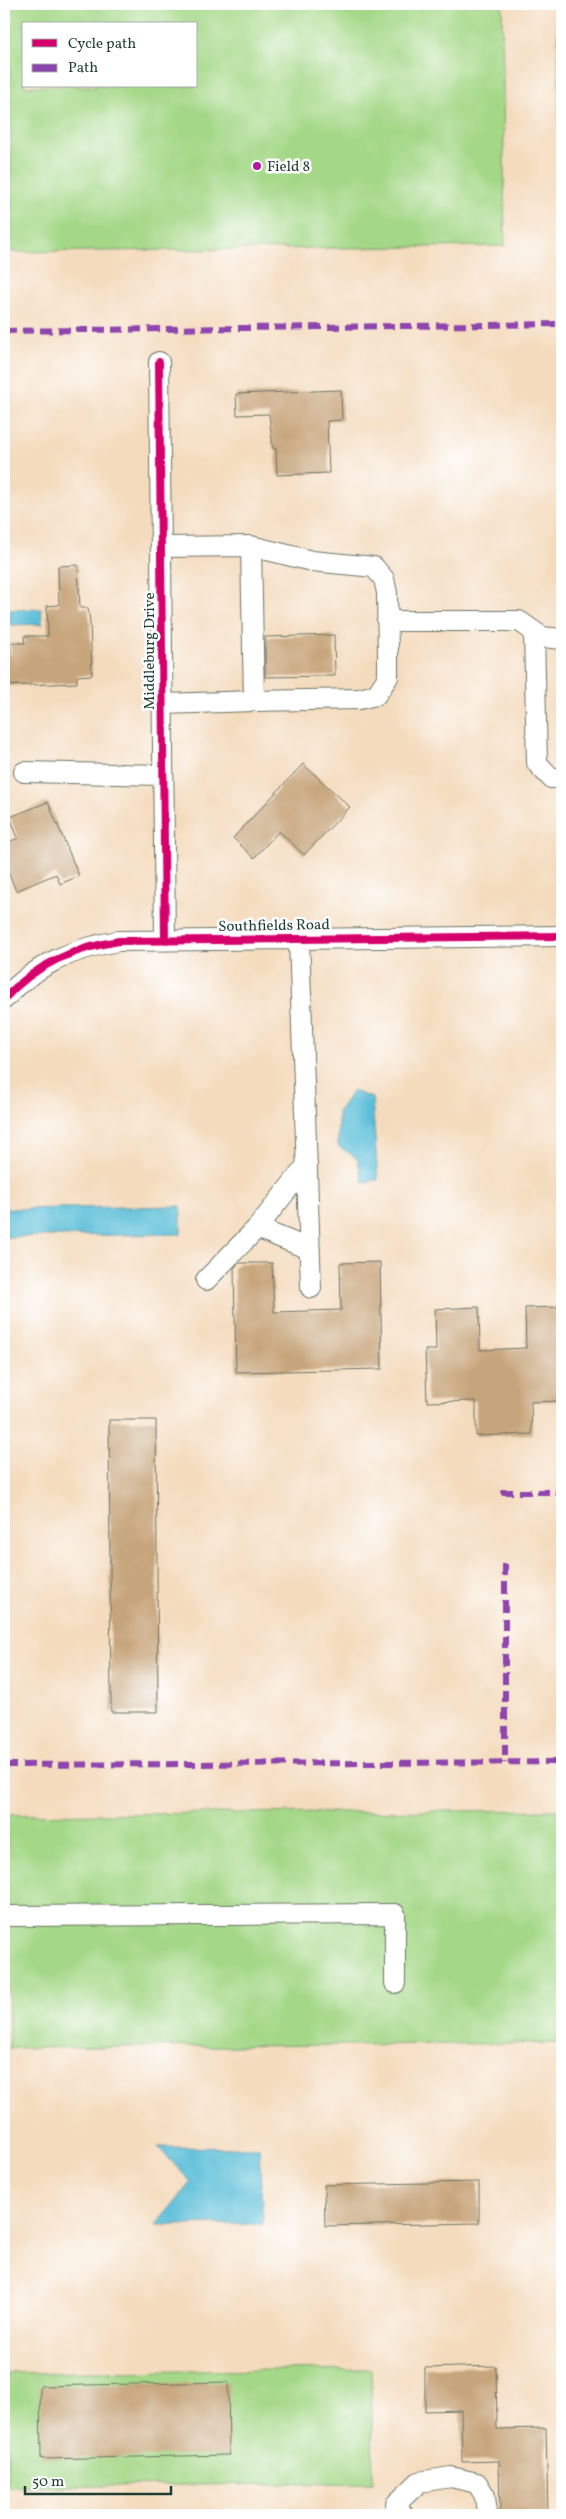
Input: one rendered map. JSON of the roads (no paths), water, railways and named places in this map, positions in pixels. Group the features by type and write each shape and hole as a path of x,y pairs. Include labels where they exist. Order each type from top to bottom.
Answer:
{"street":[{"name":"Middleburg Drive","path":"159,362 165,940"},
{"path":"251,546 254,701"},
{"path":"162,547 251,546 312,561 374,567 384,579 388,621 388,677 376,695 358,699 164,704"},
{"path":"388,621 519,621 542,637 562,639"},
{"path":"534,632 537,763 551,778 562,778"},
{"path":"24,772 164,775"},
{"name":"Southfields Road","path":"4,999 16,985 39,968 64,955 91,946 120,941 562,936"},
{"path":"299,939 311,1288"},
{"path":"206,1280 258,1228 306,1165"},
{"path":"258,1228 309,1249"},
{"path":"4,1916 395,1914 395,1983"},
{"path":"403,2515 396,2504 419,2482 451,2477 477,2483 485,2496 486,2515"}],"water":[{"path":"41,609 42,624 10,625 9,610"},
{"path":"353,1091 372,1098 378,1180 363,1182 357,1158 338,1146 338,1111"},
{"path":"181,1206 181,1234 6,1237 6,1209"},
{"path":"158,2147 259,2148 263,2224 156,2225 191,2182"}],"place":[{"name":"Field 8","path":"257,166"}]}
